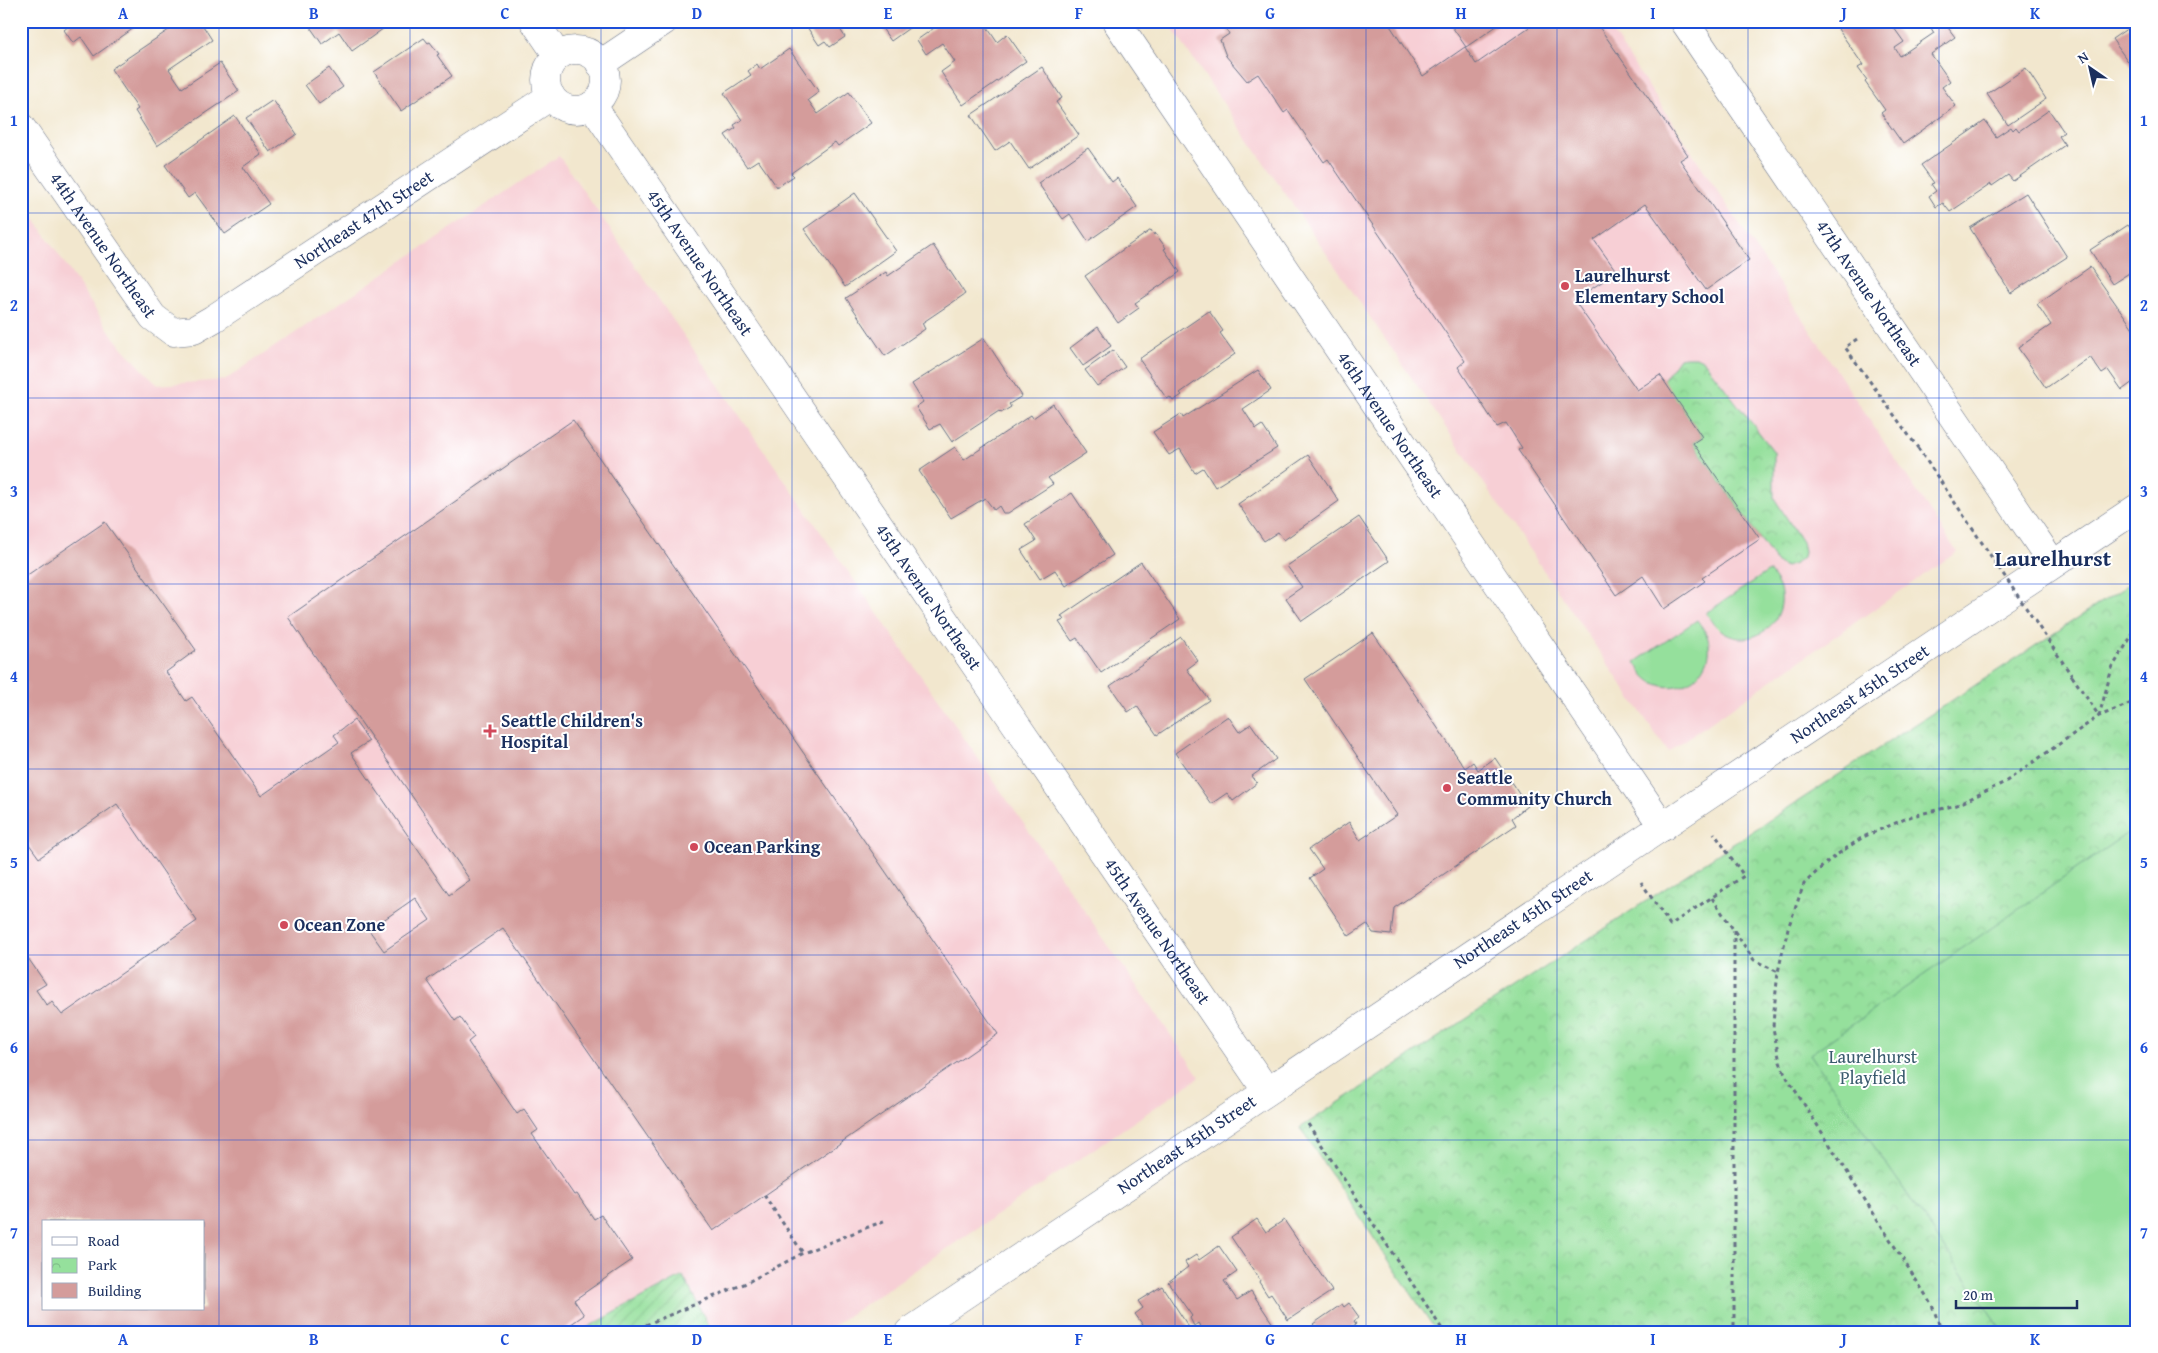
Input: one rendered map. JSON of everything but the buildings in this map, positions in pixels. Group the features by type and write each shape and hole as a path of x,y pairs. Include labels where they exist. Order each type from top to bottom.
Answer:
{"street":[{"path":"534,21 558,56"},
{"path":"600,64 664,21"},
{"name":"46th Avenue Northeast","path":"1116,21 1664,827"},
{"name":"47th Avenue Northeast","path":"1684,21 2053,564"},
{"path":"577,50 587,52 600,64 606,76 605,86 601,95 592,105 578,110 569,110 560,106 550,96 546,82 547,73 551,64 558,56 577,50"},
{"name":"Northeast 47th Street","path":"173,332 194,330 213,319 550,96"},
{"name":"45th Avenue Northeast","path":"592,105 1266,1090"},
{"name":"44th Avenue Northeast","path":"21,127 148,311 173,332"},
{"name":"Northeast 45th Street","path":"909,1332 1266,1090 1664,827 2137,508"}],"path":[{"path":"1887,320 1845,347 1918,448 2099,716"},
{"path":"2099,716 2112,668 2137,626"},
{"path":"1942,1332 1932,1305 1786,1076 1780,1062 1773,1028 1778,972 1788,928 1804,884 1829,860 1863,837 1912,816 1957,805 2005,782 2099,716 2137,701"},
{"path":"1622,854 1670,926 1744,876 1695,806"},
{"path":"1712,898 1754,960 1778,972"},
{"path":"1734,930 1734,1332"},
{"path":"1308,1124 1444,1332"},
{"path":"764,1195 803,1253"},
{"path":"623,1332 643,1326 744,1284 803,1253 886,1220"}],"shaded area":[{"name":"Laurelhurst Elementary School","path":"1167,21 1605,21 1957,552 1668,752"},
{"name":"Seattle Children's Hospital","path":"559,156 1200,1077 824,1332 21,1332 21,198 115,339 157,385 225,380"}],"green space":[{"path":"1696,357 1704,361 1774,452 1774,498 1802,542 1804,551 1803,557 1795,564 1786,567 1777,563 1693,443 1702,437 1663,381 1679,358"},
{"path":"1769,571 1778,585 1781,594 1781,605 1778,615 1772,624 1755,636 1745,638 1734,637 1721,631 1706,613"},
{"name":"Laurelhurst Playfield","path":"2137,579 2137,1332 1437,1332 1300,1128"},
{"path":"1697,620 1706,634 1709,644 1709,655 1706,665 1700,673 1692,680 1673,687 1662,686 1649,680 1635,662"},
{"path":"2137,827 2137,1332 2003,1332 1810,1054"},
{"path":"683,1276 712,1332 579,1332"}],"place":[{"name":"Laurelhurst Elementary School","path":"1565,286"},
{"name":"Seattle Children's Hospital","path":"490,731"},
{"name":"Seattle Community Church","path":"1447,788"},
{"name":"Ocean Parking","path":"694,847"},
{"name":"Ocean Zone","path":"284,925"}],"district":[{"name":"Laurelhurst","path":"2053,558"}]}
